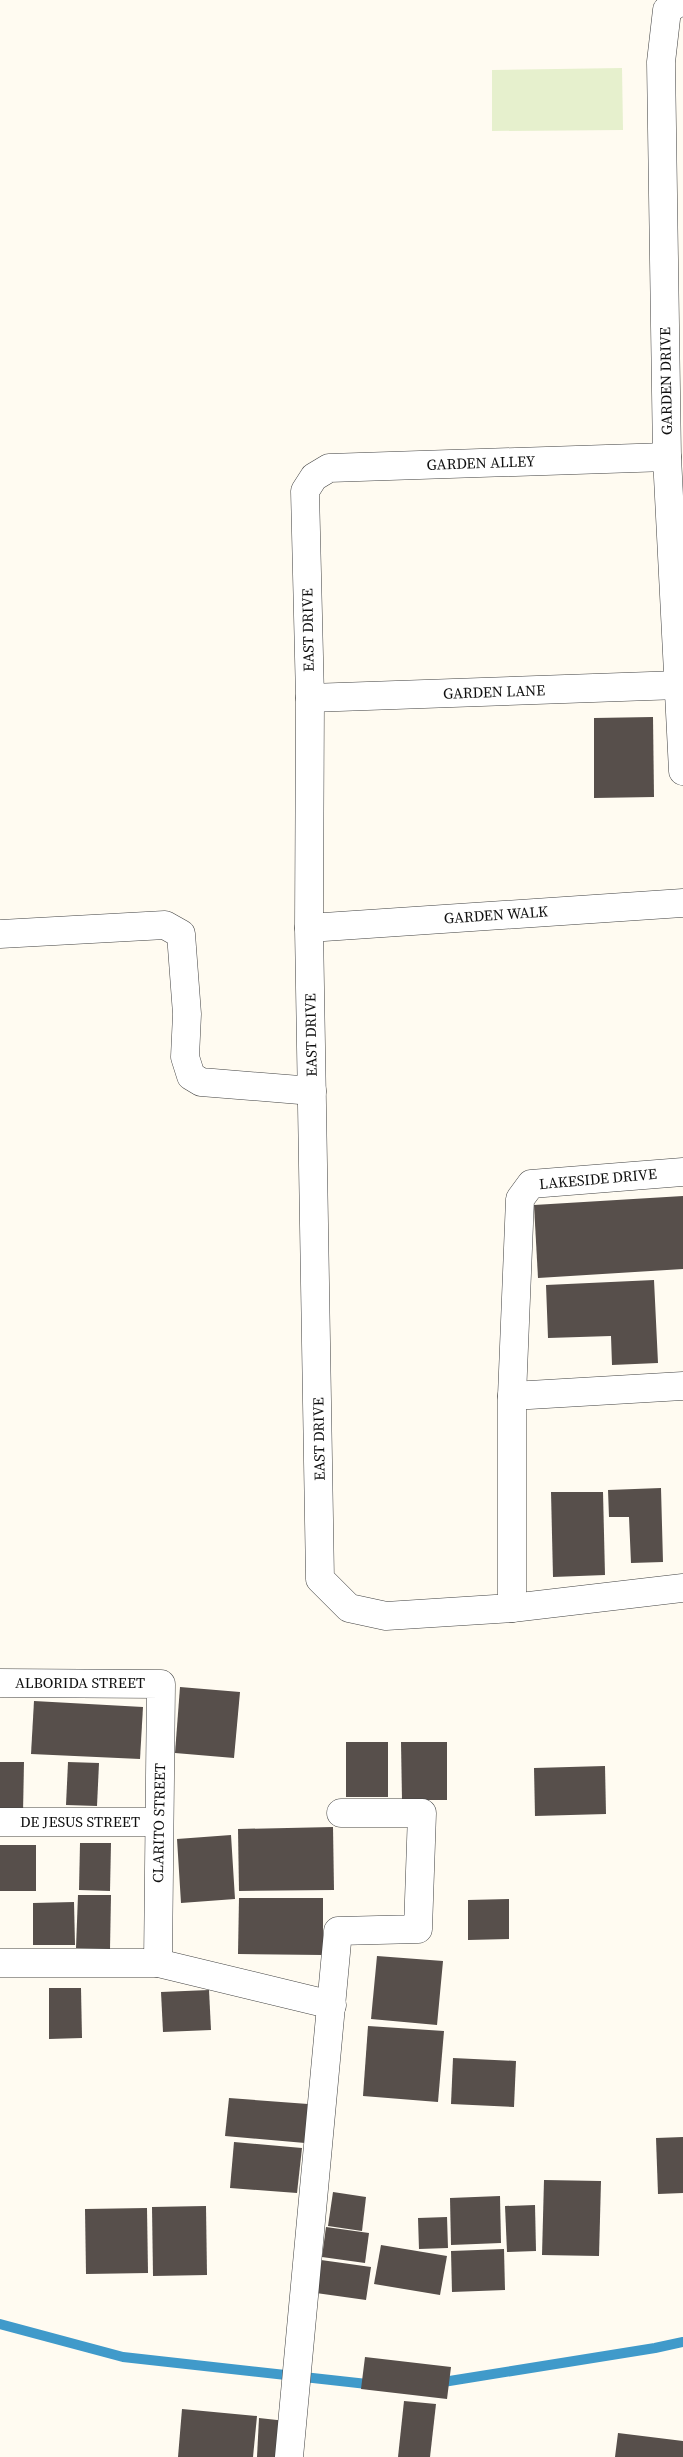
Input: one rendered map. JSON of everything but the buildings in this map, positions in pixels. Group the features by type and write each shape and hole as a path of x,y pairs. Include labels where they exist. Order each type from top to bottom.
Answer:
{"street":[{"name":"GARDEN DRIVE","path":"683,0 667,10 661,62 667,456 683,771"},
{"name":"GARDEN ALLEY","path":"305,490 314,477 329,468 667,456"},
{"name":"EAST DRIVE","path":"305,490 310,698 309,928 320,1578 349,1608 386,1616 512,1608"},
{"name":"GARDEN LANE","path":"310,698 678,685"},
{"name":"GARDEN WALK","path":"309,928 683,902"},
{"path":"0,934 165,925 174,928 181,934 187,1014 185,1057 192,1076 201,1082 312,1091"},
{"name":"LAKESIDE DRIVE","path":"512,1396 520,1199 531,1184 683,1172"},
{"path":"683,1386 512,1396 512,1608 683,1588"},
{"name":"ALBORIDA STREET","path":"0,1683 160,1684"},
{"name":"CLARITO STREET","path":"158,1963 160,1684"},
{"path":"289,2457 338,1931 418,1929 422,1813 341,1813"},
{"name":"DE JESUS STREET","path":"0,1822 159,1822"},
{"path":"0,1963 158,1963 332,2005"}],"green space":[{"path":"622,68 623,130 492,131 492,70"}],"waterway":[{"path":"0,2324 123,2357 376,2385"},
{"path":"437,2383 683,2342"}]}
